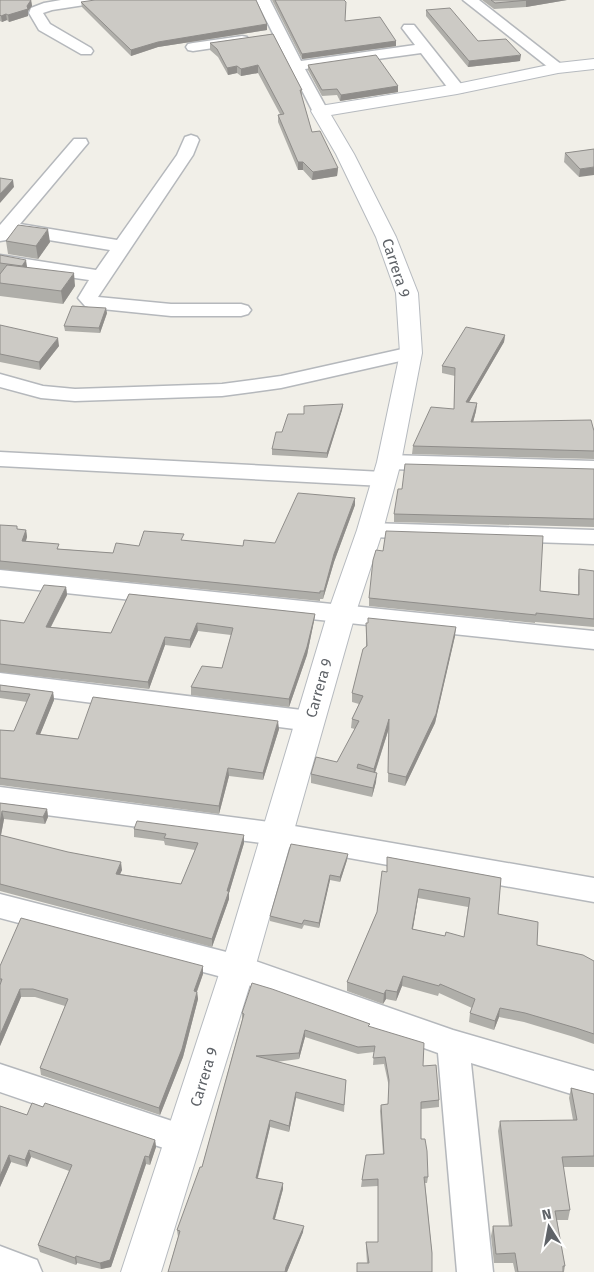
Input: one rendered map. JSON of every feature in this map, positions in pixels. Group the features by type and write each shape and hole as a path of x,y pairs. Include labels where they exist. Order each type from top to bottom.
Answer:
{"main road":[{"path":"320,111 456,89 558,68 594,64"},
{"name":"Carrera 9","path":"141,1272 238,968 341,616 370,530 386,470 411,353 407,293 386,237 345,154 320,111"}],"street":[{"path":"86,51 44,27 36,11 44,3 91,0"},
{"path":"264,0 279,34 320,111"},
{"path":"470,0 558,68"},
{"path":"409,28 456,89"},
{"path":"193,47 279,34"},
{"path":"296,66 426,48"},
{"path":"191,140 185,155 88,295 88,298 92,302 171,310 241,310"},
{"path":"4,232 80,143"},
{"path":"4,232 122,246"},
{"path":"0,261 101,276"},
{"path":"0,380 41,392 75,395 222,390 281,382 411,353"},
{"path":"0,458 386,470 594,468"},
{"path":"370,530 594,537"},
{"path":"0,578 341,616 594,640"},
{"path":"0,682 310,721"},
{"path":"0,798 277,834 594,890"},
{"path":"0,906 238,968 453,1044 594,1086"},
{"path":"453,1044 475,1272"},
{"path":"0,1078 184,1140"},
{"path":"0,1263 24,1272"}],"building":[{"path":"0,0 31,0 27,6 28,9 1,16"},
{"path":"95,0 256,0 267,24 158,42 131,50 81,2"},
{"path":"275,0 344,0 346,2 345,21 380,17 396,41 302,54"},
{"path":"491,0 529,0 495,3"},
{"path":"450,8 478,41 506,39 521,55 469,61 426,10"},
{"path":"273,34 302,90 300,90 312,132 320,131 338,168 313,172 303,162 298,162 278,115 284,114 258,65 241,69 237,66 227,68 217,49 210,43"},
{"path":"376,55 398,86 341,95 337,89 322,90 308,65"},
{"path":"594,149 594,167 580,169 565,153"},
{"path":"0,178 13,180 0,194"},
{"path":"18,225 48,229 36,246 6,241"},
{"path":"0,255 26,260 22,266 0,263"},
{"path":"7,265 74,273 61,291 0,283 0,274"},
{"path":"72,306 106,308 99,328 64,326"},
{"path":"0,325 58,338 39,362 0,354"},
{"path":"466,327 505,335 466,402 477,403 471,422 591,420 594,431 594,451 413,446 431,407 454,409 455,368 442,366"},
{"path":"343,404 327,453 272,449 276,432 282,432 288,414 304,414 304,406"},
{"path":"405,464 594,469 594,519 394,514 398,489 402,489"},
{"path":"298,493 355,498 334,554 324,591 320,591 320,593 0,561 0,525 17,526 17,529 26,530 22,541 59,544 57,549 113,553 116,543 139,546 144,531 184,534 181,540 243,546 244,540 275,543"},
{"path":"386,531 543,536 540,591 579,595 579,569 594,571 594,619 369,598 373,560 376,550 383,551"},
{"path":"44,585 66,587 46,627 111,633 129,594 315,614 307,647 289,699 191,687 202,666 222,668 233,628 197,623 190,640 165,637 148,682 0,664 0,620 24,623"},
{"path":"368,618 456,627 436,714 406,777 388,773 389,719 374,769 358,764 357,768 377,773 373,788 311,774 316,757 337,762 359,721 352,719 363,696 352,693 363,649 367,646 366,623 368,623"},
{"path":"0,685 53,692 36,734 78,739 93,697 278,721 263,773 228,768 219,806 0,778 0,730 14,731 30,694 0,691"},
{"path":"0,803 47,809 43,817 2,811 0,824"},
{"path":"137,821 244,835 227,891 229,891 212,939 0,884 0,835 68,852 121,862 116,874 181,884 198,843 164,838 166,834 134,829"},
{"path":"291,844 348,854 340,877 330,875 319,923 304,920 302,924 270,916"},
{"path":"387,857 501,878 498,914 538,922 537,945 583,955 594,961 594,1034 525,1013 500,1008 495,1021 470,1013 475,999 440,984 439,986 403,976 397,992 386,990 384,994 347,982 377,912 382,871 387,872","holes":["419,889 470,898 464,937 446,932 445,936 412,929"]},
{"path":"21,918 203,966 194,991 197,992 182,1049 159,1108 40,1068 68,999 33,989 20,989 0,1035 0,985 2,979 0,979 0,966"},
{"path":"252,983 370,1024 368,1026 424,1043 423,1066 436,1065 439,1100 421,1102 421,1139 425,1139 427,1151 428,1177 424,1177 432,1253 432,1272 357,1272 357,1263 369,1263 366,1242 378,1242 378,1179 362,1180 366,1155 384,1154 381,1105 388,1104 389,1080 385,1057 373,1058 375,1046 358,1047 305,1030 299,1053 256,1056 346,1080 344,1105 296,1092 289,1126 270,1120 256,1178 283,1183 273,1219 304,1226 285,1272 168,1272 180,1231 177,1230 200,1167 202,1167 244,1014 242,1013"},
{"path":"571,1088 594,1094 594,1156 562,1157 570,1210 555,1211 565,1266 563,1266 563,1272 518,1272 515,1253 496,1254 493,1226 512,1226 500,1121 577,1120"},
{"path":"32,1103 43,1107 45,1103 155,1140 149,1157 145,1156 110,1260 100,1263 76,1256 75,1258 38,1245 72,1165 29,1150 25,1160 9,1155 0,1176 0,1106 27,1115"}]}
